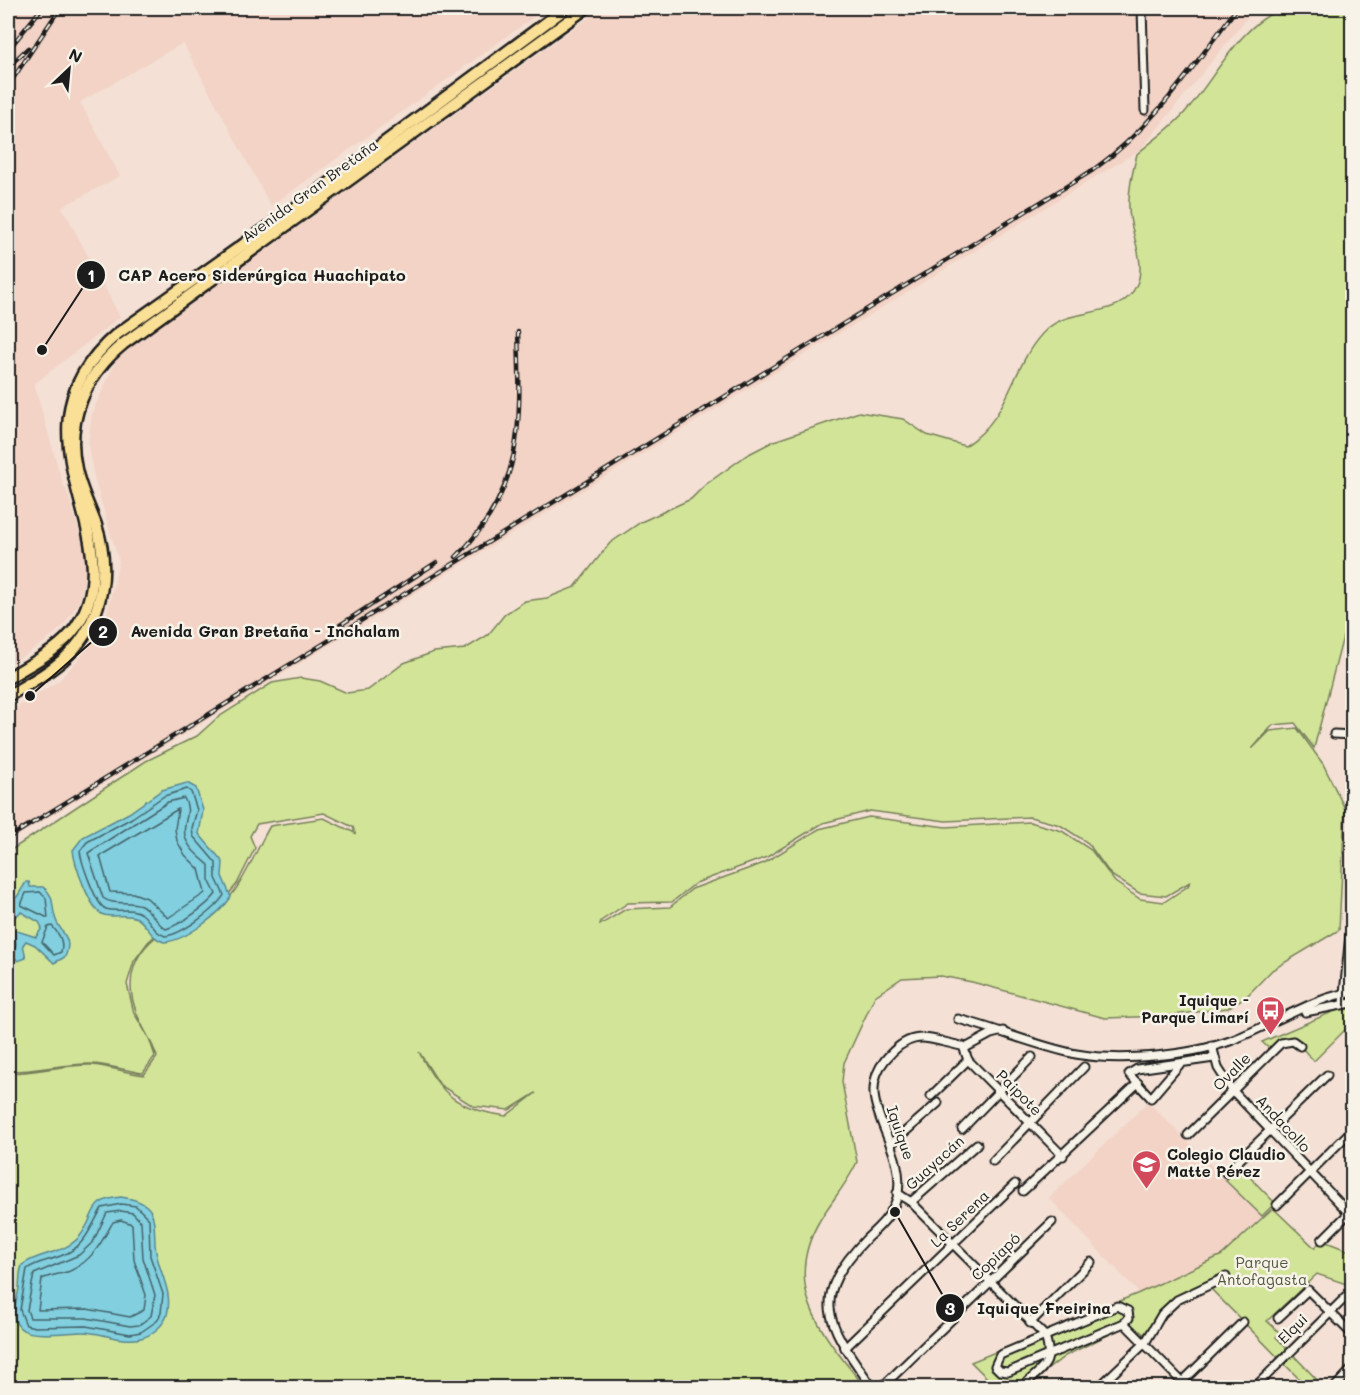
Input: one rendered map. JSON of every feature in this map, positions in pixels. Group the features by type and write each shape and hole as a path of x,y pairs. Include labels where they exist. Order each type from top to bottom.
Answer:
{"main road":[{"name":"Avenida Gran Bretaña","path":"8,678 66,639 80,621 89,597 92,561 64,469 61,436 69,396 89,360 109,340 308,200 566,8"},
{"name":"Avenida Gran Bretaña","path":"8,696 49,670 74,649 90,625 100,599 104,570 102,551 76,470 73,443 75,421 81,399 104,362 123,344 586,8"}],"street":[{"path":"1142,8 1145,110"},
{"path":"1334,734 1353,735"},
{"path":"1344,1003 1349,993 1353,915"},
{"path":"958,1019 1064,1051 1102,1057 1161,1054 1212,1046 1286,1018 1322,1000 1349,993"},
{"path":"1286,1018 1344,1003 1353,1003"},
{"path":"963,1046 970,1046 986,1036 1003,1031"},
{"name":"Iquique","path":"873,1388 833,1329 830,1302 835,1278 843,1265 890,1213 897,1193 899,1173 891,1144 874,1101 873,1079 898,1046 914,1038 936,1038 963,1046"},
{"name":"Ovalle","path":"1188,1135 1283,1041 1293,1041 1300,1046"},
{"name":"Paipote","path":"963,1046 968,1060 1063,1156"},
{"name":"Andacollo","path":"1212,1046 1214,1058 1232,1090 1311,1173 1351,1211"},
{"path":"962,1129 1032,1057"},
{"path":"1180,1064 1151,1098 1129,1074 1132,1071 1214,1058"},
{"path":"931,1096 968,1060"},
{"path":"993,1161 1084,1067"},
{"path":"1226,1173 1327,1075"},
{"path":"1023,1191 1063,1156 1138,1083"},
{"path":"891,1144 938,1103"},
{"path":"1277,1205 1353,1130"},
{"name":"Guayacán","path":"911,1202 977,1144"},
{"name":"La Serena","path":"845,1348 1015,1184"},
{"path":"897,1193 911,1202 1045,1336 1050,1357"},
{"path":"1322,1240 1351,1211"},
{"name":"Copiapó","path":"881,1388 1052,1222"},
{"path":"1030,1323 1091,1262"},
{"path":"1098,1388 1145,1343 1162,1314 1177,1300 1226,1277"},
{"path":"1278,1317 1308,1290 1353,1334"},
{"name":"Elqui","path":"1254,1388 1353,1291"},
{"path":"1117,1306 1128,1311 1129,1318 1124,1323 1050,1357 1005,1372 995,1366 1000,1355 1117,1306"},
{"path":"1124,1323 1145,1343 1182,1386 1243,1322"},
{"path":"1021,1388 1050,1357"},
{"path":"1334,1388 1353,1369"}],"shaded area":[{"path":"8,8 546,8 271,206 183,43 80,102 120,176 62,207 120,317 34,384 63,485 67,491 86,554 86,574 79,602 63,626 45,642 8,665"},
{"path":"602,8 1255,8 1141,149 8,842 8,713 60,680 103,631 119,561 95,481 88,447 92,413 119,355"},
{"name":"Colegio Claudio Matte Pérez","path":"1148,1102 1262,1216 1222,1255 1139,1293 1049,1198"}],"green space":[{"path":"1284,8 1352,8 1352,602 1314,748 1295,723 1273,725 1252,749 1270,731 1297,728 1323,764 1345,809 1339,930 1272,970 1248,995 1228,1008 1165,1016 1105,1018 972,982 941,976 902,978 875,996 844,1063 842,1082 857,1162 849,1178 820,1220 809,1245 804,1267 806,1289 812,1310 835,1349 865,1387 8,1387 8,1073 93,1065 144,1075 157,1057 149,1039 155,1056 143,1073 92,1064 8,1071 8,852 146,761 197,736 217,718 272,683 301,678 320,681 347,693 368,690 404,663 434,652 465,649 488,635 505,614 525,601 547,598 575,587 610,543 641,522 691,499 705,485 747,455 774,441 859,412 903,419 927,435 965,446 981,434 993,420 1026,357 1035,342 1047,329 1070,317 1109,308 1130,296 1140,275 1139,256 1130,217 1129,201 1137,154 1181,117 1242,38 1269,15","holes":["870,811 946,821 1030,817 1060,825 1088,843 1111,875 1139,893 1166,896 1190,882 1188,886 1164,902 1140,899 1115,882 1091,850 1062,831 1030,822 946,827 869,817 819,829 764,863 692,889 670,907 626,909 600,925 601,921 628,903 672,902 696,883 767,857 823,823","324,813 353,827 355,833 324,818 270,826 235,891 219,908 164,931 145,947 134,966 131,988 136,1011 148,1036 134,1013 127,984 134,961 148,942 163,929 217,908 237,884 255,848 250,836 257,824","419,1052 440,1085 473,1106 509,1110 536,1093 506,1116 475,1109 453,1098 444,1090 435,1080"]},
{"path":"1344,1007 1352,1007 1352,1023 1314,1061 1300,1046 1286,1041 1275,1054 1262,1042"},
{"path":"1239,1166 1275,1203 1262,1216 1225,1180"},
{"name":"Parque Antofagasta","path":"1273,1208 1315,1248 1321,1240 1352,1252 1352,1286 1317,1274 1267,1321 1280,1333 1276,1337 1324,1387 1307,1387 1208,1286 1177,1300 1144,1334 1130,1324 1065,1356 1025,1387 977,1387 987,1378 971,1362 1139,1293 1222,1255"}],"water":[{"path":"187,783 196,788 203,810 199,834 223,862 222,876 231,897 201,926 182,937 164,942 155,938 137,918 108,916 99,912 88,896 73,850 83,837 129,813 162,790"},
{"path":"26,882 29,882 30,887 43,887 49,894 57,922 67,939 65,957 54,963 35,945 26,941 23,945 26,958 18,961 13,956 16,944 14,930 36,937 42,928 39,922 21,912 16,916 11,915 8,901 17,897"},
{"path":"121,1197 141,1202 153,1217 156,1253 167,1288 169,1306 163,1323 149,1335 134,1339 89,1332 43,1334 23,1330 18,1326 14,1316 22,1265 74,1242 98,1205 103,1201"}],"railway":[{"path":"8,50 42,8"},
{"path":"8,86 60,8"},
{"path":"8,838 1093,170 1115,153 1153,116 1188,74 1237,8"},
{"path":"8,67 28,48"},
{"path":"456,557 479,532 507,480 518,425 518,332"},
{"path":"331,631 437,562"}],"place":[{"name":"CAP Acero Siderúrgica Huachipato","path":"42,350"},
{"name":"Avenida Gran Bretaña - Inchalam","path":"30,696"},
{"name":"Iquique - Parque Limarí","path":"1270,1036"},
{"name":"Colegio Claudio Matte Pérez","path":"1146,1190"},
{"name":"Iquique Freirina","path":"895,1212"}]}
